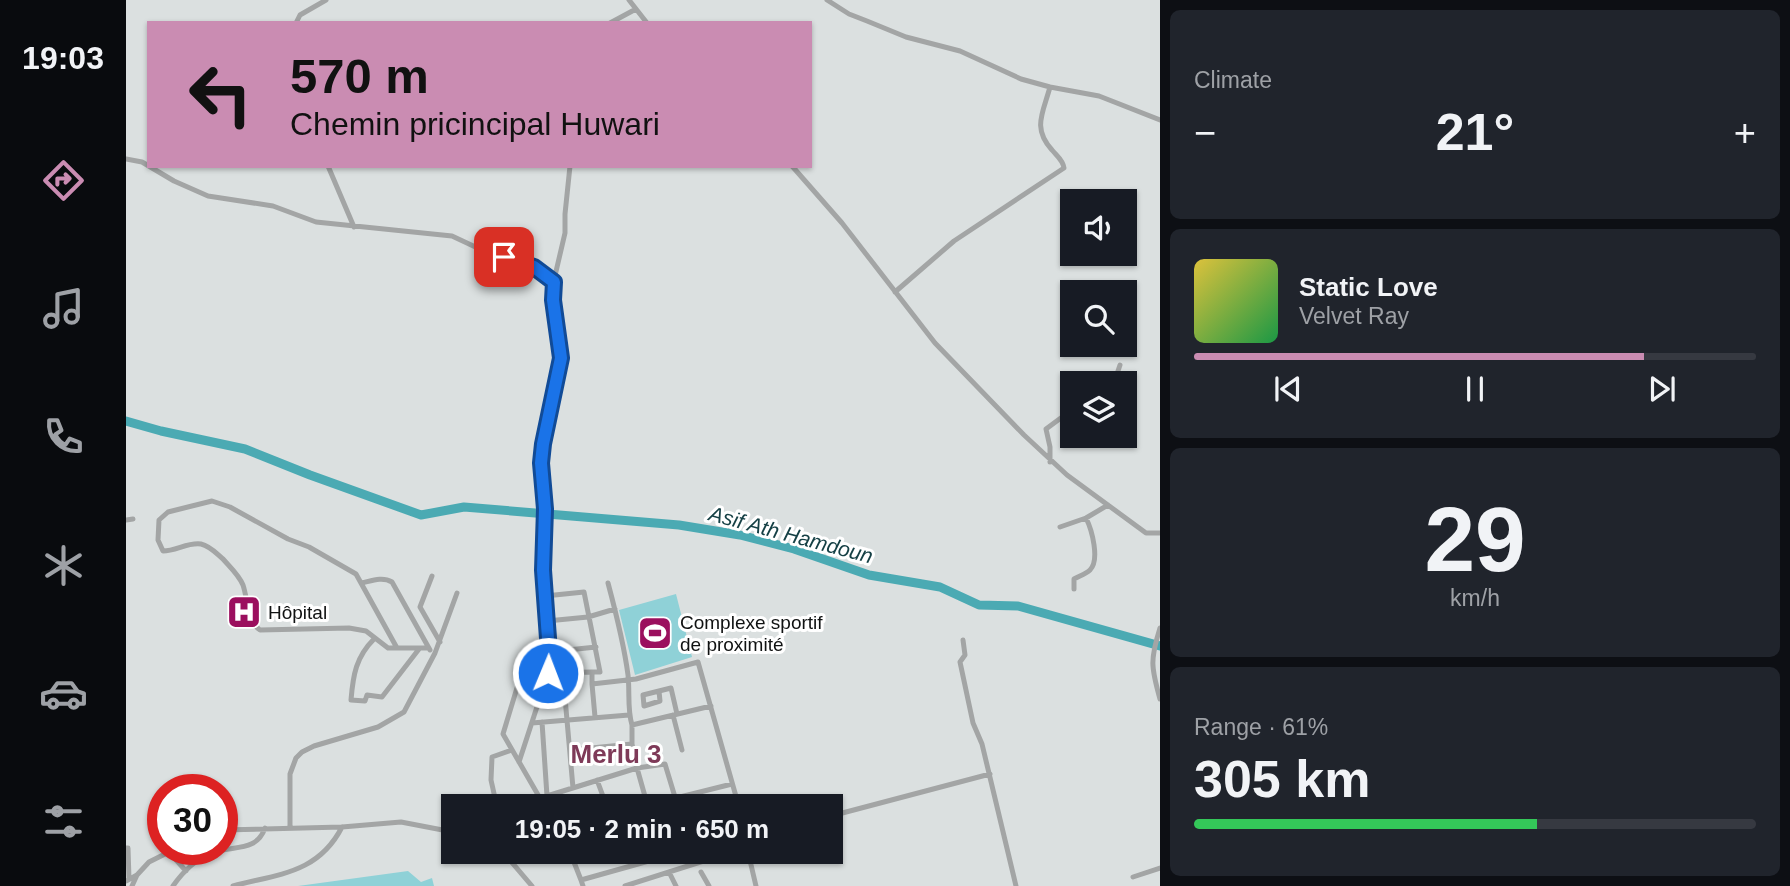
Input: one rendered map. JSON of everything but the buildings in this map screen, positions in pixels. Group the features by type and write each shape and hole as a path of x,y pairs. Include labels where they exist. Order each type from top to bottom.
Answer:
{"street":[{"path":"297,21 300,15 326,0"},
{"path":"629,0 645,21"},
{"path":"827,0 849,14 906,37 960,51 1021,79 1049,88 1099,96 1160,120"},
{"path":"614,21 636,9"},
{"path":"895,292 954,241 1063,168 1063,162 1040,134 1049,88"},
{"path":"126,159 147,165"},
{"path":"152,168 208,196 274,206 316,222 452,236 484,251 534,267 554,282"},
{"path":"329,168 354,227"},
{"path":"519,762 548,673 545,509 541,463 561,358 553,300 554,282 565,233 570,168"},
{"path":"794,168 842,223 935,343 1050,462 1146,533 1160,533"},
{"path":"1118,371 1120,365"},
{"path":"1050,462 1046,429 1060,419"},
{"path":"397,648 356,574 321,554 222,504 202,502 168,512 159,520 158,540 163,551 196,544 204,545 212,549 233,570 244,588 253,623 260,630 349,628 366,632 388,648 397,648 427,648"},
{"path":"1060,527 1086,518 1108,505"},
{"path":"1074,589 1074,579 1088,572 1093,566 1095,547 1086,518"},
{"path":"432,576 420,607 440,642"},
{"path":"362,583 376,579 388,579 392,582 427,648 435,653"},
{"path":"608,583 629,680 632,744 644,794"},
{"path":"540,794 503,734 523,668 564,675 600,672 583,592 545,596"},
{"path":"290,828 290,774 296,758 302,751 314,746 361,734 399,716 409,706 440,642 457,593"},
{"path":"547,621 588,617 615,609"},
{"path":"1160,628 1152,654 1152,670 1160,699"},
{"path":"374,639 360,656 353,672 351,700 366,701 367,695 382,697 420,648"},
{"path":"963,640 965,655 960,662 973,723 982,744 1016,886"},
{"path":"549,652 596,647"},
{"path":"592,684 629,680 698,662 735,794"},
{"path":"592,672 595,717"},
{"path":"564,675 573,788"},
{"path":"659,691 671,688 682,750"},
{"path":"632,725 711,706"},
{"path":"532,723 629,715"},
{"path":"542,722 545,794"},
{"path":"570,750 632,744"},
{"path":"494,794 491,780 492,757 512,750"},
{"path":"560,794 597,779 637,768 666,764 675,794"},
{"path":"843,813 989,774"},
{"path":"597,779 603,794"},
{"path":"692,794 732,784"},
{"path":"238,829 342,827 401,822 441,830"},
{"path":"233,886 283,876 304,866 330,846 342,827"},
{"path":"173,886 186,871 212,852 253,844 260,839 265,828"},
{"path":"126,848 127,880 137,875"},
{"path":"132,886 137,875 147,864"},
{"path":"513,864 531,886"},
{"path":"575,864 582,883 633,864"},
{"path":"625,886 644,883 694,864"},
{"path":"751,864 756,886"},
{"path":"182,865 186,871"},
{"path":"1133,877 1160,868"},
{"path":"668,872 676,886"},
{"path":"701,872 709,886"}],"shaded area":[{"name":"Complexe sportif de proximité","path":"676,594 692,657 635,675 619,610"},
{"path":"408,871 421,882 432,878 434,886 298,886"}],"waterway":[{"name":"Asif Ath Hamdoun","path":"126,421 245,449 421,515 464,507 679,525 740,535 794,549 869,575 940,587 979,605 1018,606 1160,646"}],"place":[{"name":"Hôpital","path":"244,612"},
{"name":"Complexe sportif de proximité","path":"655,633"}],"district":[{"name":"Merlu 3","path":"616,754"}],"route":[{"path":"504,257 534,267 554,282 553,300 561,358 541,463 545,509 543,570 548,673"}]}
